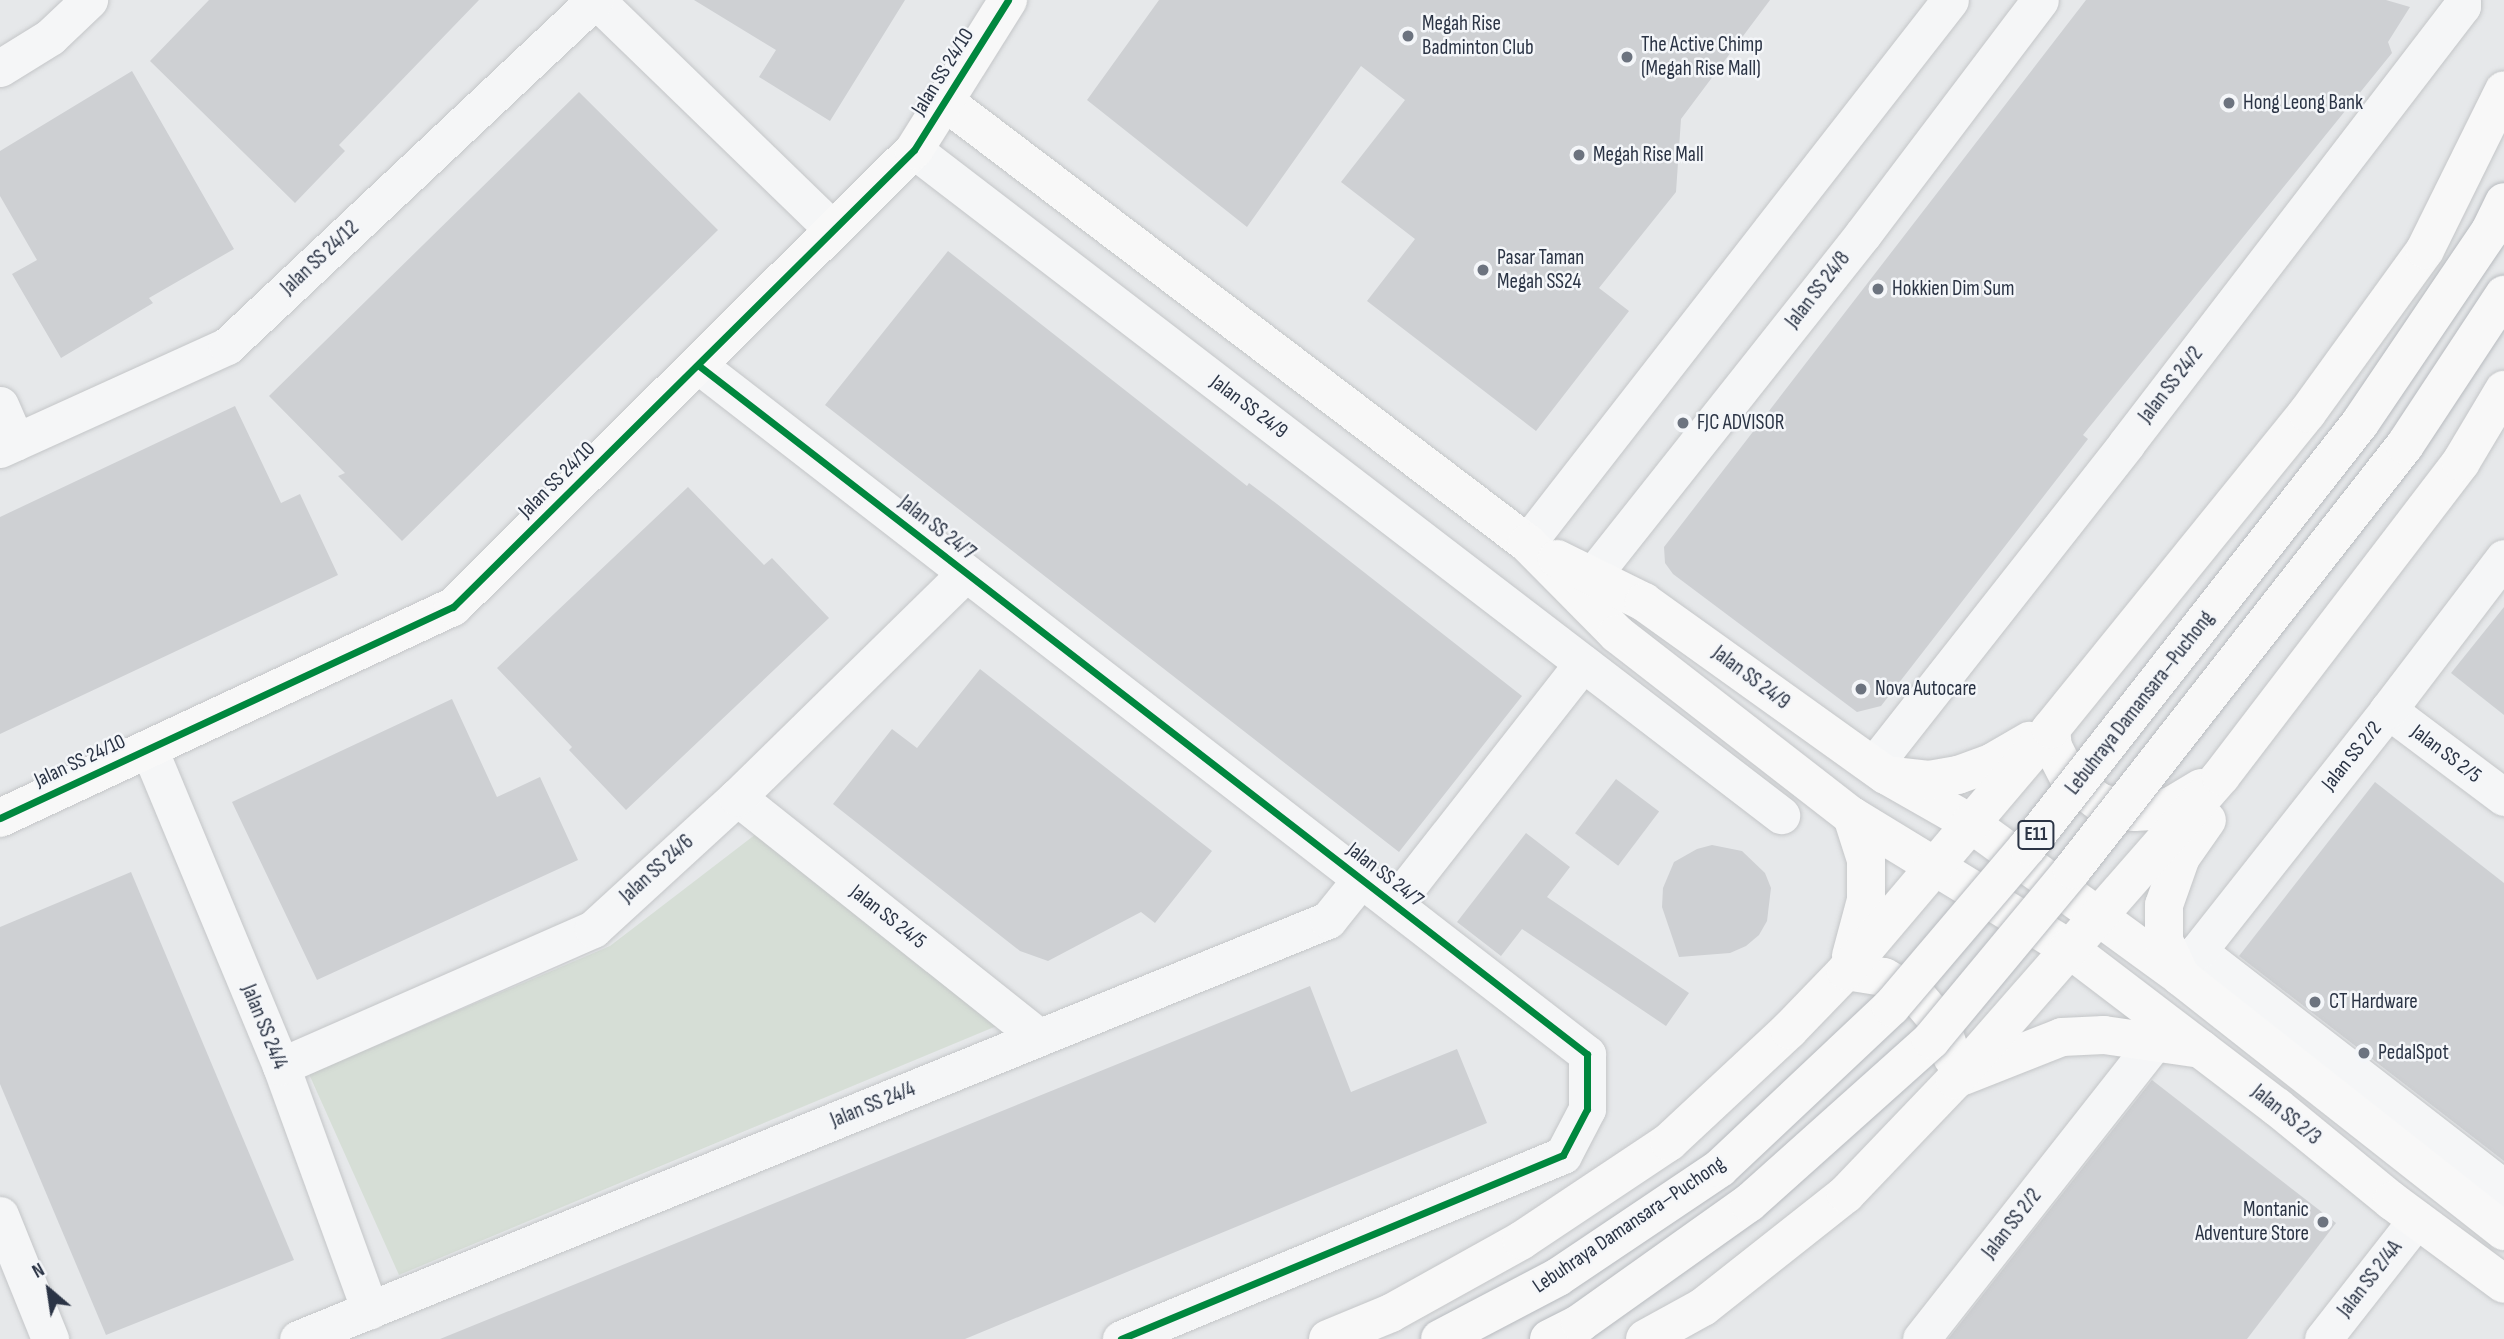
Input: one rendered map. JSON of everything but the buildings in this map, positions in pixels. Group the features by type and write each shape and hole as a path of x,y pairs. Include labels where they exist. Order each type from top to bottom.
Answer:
{"main road":[{"name":"Jalan SS 24/10","path":"0,818 453,607 914,150 1009,0"},
{"path":"1328,1339 1391,1313 1522,1240 1669,1142 1789,1030 1846,971 1932,866 2051,729 2307,413 2425,250 2504,90"},
{"name":"Jalan SS 24/9","path":"944,101 1527,543 1616,634 1852,816 2067,948"},
{"name":"Lebuhraya Damansara–Puchong","path":"1440,1339 1558,1276 1720,1168 1891,1007 2028,846 2360,424 2490,231 2504,202"},
{"name":"E11","path":"1549,1339 1580,1323 1749,1203 1931,1040 2072,870 2405,445 2504,296"},
{"path":"1645,1339 1703,1307 1846,1194 1955,1080 2067,948 2221,776 2461,462 2504,390"},
{"name":"Jalan SS 24/9","path":"1527,543 1644,602 1880,771 1970,823 2097,914"},
{"path":"1880,771 1929,780 1958,775 1993,762 2051,729"},
{"path":"2051,729 2053,747 2070,779 2099,802 2116,808 2153,811 2171,806 2221,776"},
{"path":"2189,964 2164,941 2164,905 2181,857 2212,813 2221,776"},
{"path":"1846,971 1866,900 1866,860 1852,816"},
{"name":"Jalan SS 2/3","path":"2097,914 2189,964 2504,1231"},
{"name":"Jalan SS 2/3","path":"2067,948 2504,1284"},
{"path":"1846,971 1884,977 1917,996 1941,1025 1949,1042 1955,1080"},
{"path":"1955,1080 2062,1037 2104,1035 2201,1049"}],"street":[{"path":"0,68 50,37 89,0"},
{"path":"596,0 833,230"},
{"name":"Jalan SS 24/12","path":"8,445 227,346 596,0"},
{"path":"1527,543 1950,0"},
{"name":"Jalan SS 24/8","path":"1592,576 1863,234 2040,0"},
{"name":"Jalan SS 24/2","path":"1880,771 2462,6 2462,0"},
{"name":"Jalan SS 24/9","path":"914,150 1781,815"},
{"name":"Jalan SS 24/7","path":"698,365 1587,1054 1587,1109 1563,1155 1121,1339"},
{"path":"0,405 8,445"},
{"name":"Jalan SS 2/2","path":"2189,964 2504,558"},
{"name":"Jalan SS 24/6","path":"281,1066 593,929 737,797 966,573"},
{"path":"1394,904 1584,663"},
{"name":"Jalan SS 2/5","path":"2388,710 2504,797"},
{"name":"Jalan SS 24/4","path":"149,748 281,1066 370,1310"},
{"name":"Jalan SS 24/5","path":"737,797 1040,1037"},
{"name":"Jalan SS 24/4","path":"298,1339 1328,920 1361,879"},
{"path":"2189,964 2504,1188"},
{"name":"Jalan SS 2/2","path":"1921,1339 2155,1042"},
{"path":"0,1215 50,1339"},
{"name":"Jalan SS 2/4A","path":"2323,1339 2417,1219"}],"shaded area":[{"path":"756,834 999,1025 399,1275 309,1074 610,946"}],"cycle path":[{"path":"0,818 453,607 914,150 1008,0"},
{"path":"698,365 1587,1054 1587,1109 1563,1155 1121,1339"}],"place":[{"name":"Megah Rise Badminton Club","path":"1408,36"},
{"name":"The Active Chimp (Megah Rise Mall)","path":"1627,57"},
{"name":"Hong Leong Bank","path":"2229,103"},
{"name":"Megah Rise Mall","path":"1579,155"},
{"name":"Pasar Taman Megah SS24","path":"1483,270"},
{"name":"Hokkien Dim Sum","path":"1878,289"},
{"name":"FJC ADVISOR","path":"1683,423"},
{"name":"Nova Autocare","path":"1861,689"},
{"name":"CT Hardware","path":"2315,1002"},
{"name":"PedalSpot","path":"2364,1053"},
{"name":"Montanic Adventure Store","path":"2323,1222"}]}
